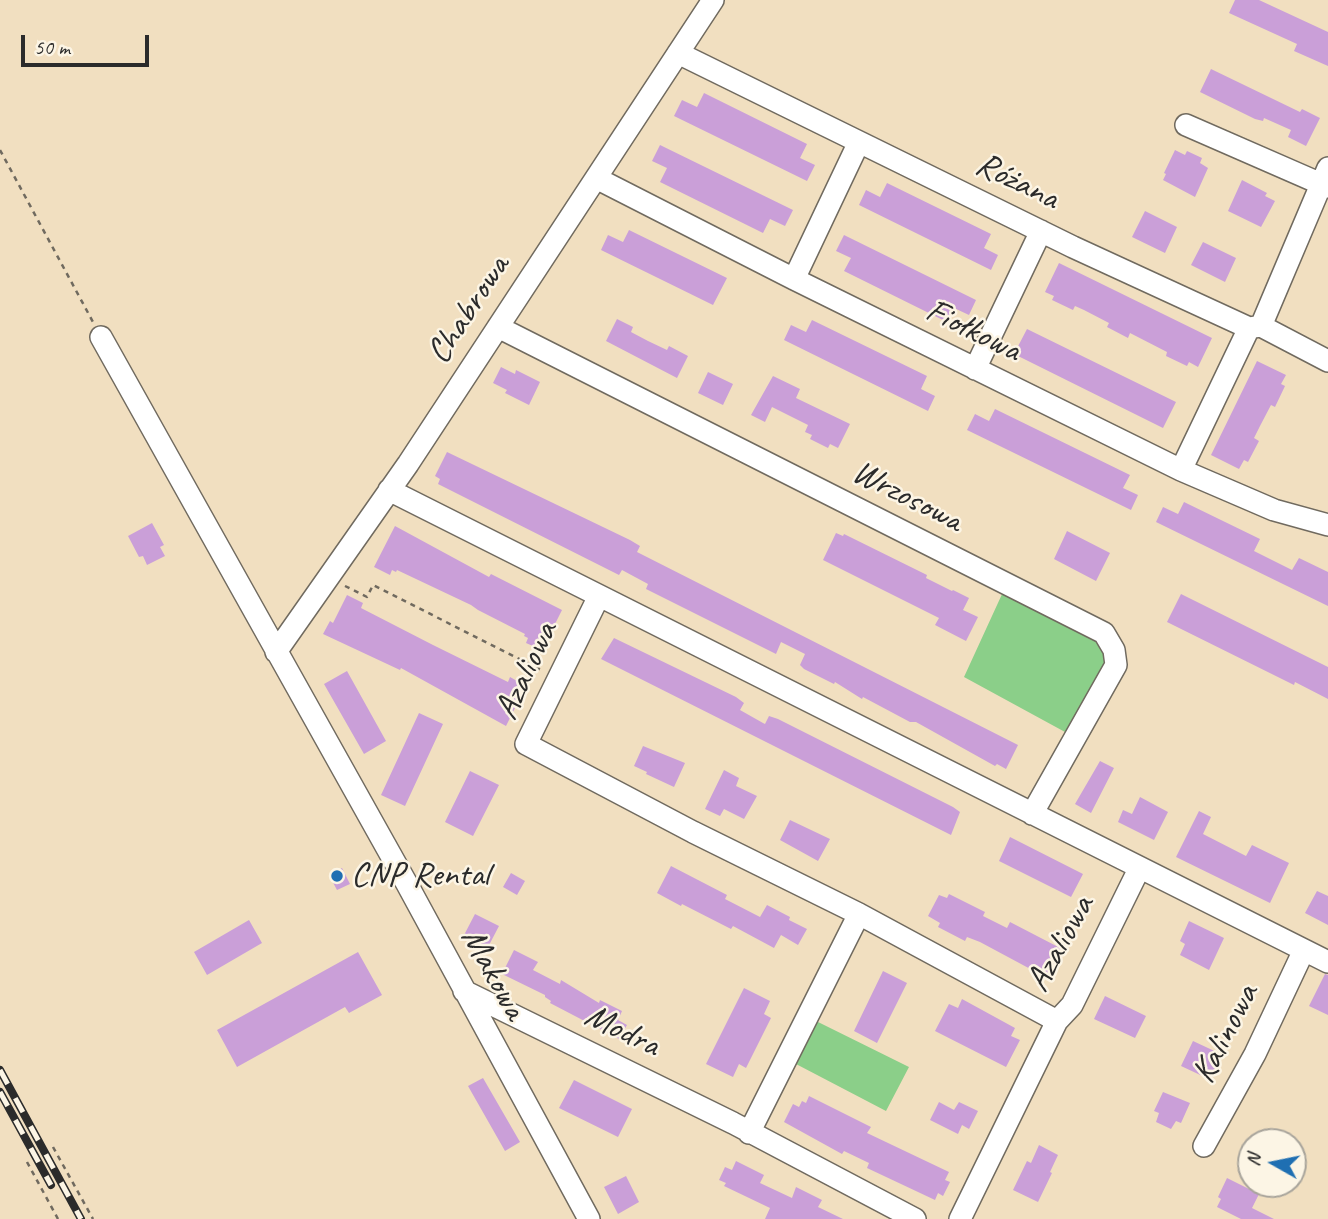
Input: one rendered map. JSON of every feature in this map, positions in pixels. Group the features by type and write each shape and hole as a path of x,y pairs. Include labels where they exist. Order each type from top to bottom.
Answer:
{"street":[{"name":"Chabrowa","path":"276,652 389,490 713,0"},
{"name":"Różana","path":"678,53 1041,231 1328,361"},
{"path":"1181,470 1255,327 1326,179 1186,125"},
{"path":"794,279 859,142"},
{"name":"Fiołkowa","path":"596,178 1181,470 1274,510 1328,525"},
{"path":"975,369 1041,231"},
{"name":"Wrzosowa","path":"498,327 1104,633 1114,650 1116,665 1032,814"},
{"name":"Makowa","path":"101,337 589,1219"},
{"name":"Azaliowa","path":"389,490 1032,814 1139,869 1072,1005 1057,1021 859,914 693,832 526,744 599,596"},
{"path":"1139,869 1328,962"},
{"path":"749,1133 859,914"},
{"name":"Kalinowa","path":"1204,1146 1255,1054 1304,950"},
{"name":"Modra","path":"464,990 733,1123 915,1219"},
{"path":"960,1219 1057,1021"}],"path":[{"path":"0,150 101,337"},
{"path":"344,586 367,597 373,585 558,679"},
{"path":"54,1147 93,1219"},
{"path":"27,1162 58,1219"}],"green space":[{"path":"1003,592 1088,633 1104,645 1110,663 1096,693 1065,732 964,677"},
{"path":"814,1020 909,1067 886,1111 796,1064 794,1060"}],"building":[{"path":"1235,0 1259,0 1328,32 1328,66 1294,51 1297,44 1229,13"},
{"path":"1211,69 1300,112 1302,109 1320,118 1306,146 1288,137 1291,130 1264,118 1263,121 1255,119 1200,92"},
{"path":"704,93 807,144 800,158 815,165 807,181 674,116 682,100 697,107"},
{"path":"660,145 793,210 785,226 770,219 763,233 660,182 667,168 652,161"},
{"path":"1175,150 1185,155 1187,151 1202,158 1200,163 1208,168 1195,197 1163,180"},
{"path":"1242,180 1267,193 1265,196 1275,201 1261,227 1228,211"},
{"path":"887,183 991,234 984,248 998,255 991,270 859,205 866,190 880,197"},
{"path":"1145,211 1177,227 1165,253 1132,237"},
{"path":"629,230 727,278 713,305 601,250 608,235 623,242"},
{"path":"844,235 976,300 969,315 954,308 947,322 844,271 851,258 836,251"},
{"path":"1203,242 1236,258 1225,282 1191,265"},
{"path":"1059,263 1212,338 1198,367 1189,362 1187,366 1166,356 1167,352 1130,333 1128,338 1107,327 1109,323 1084,310 1075,306 1073,310 1052,300 1054,296 1045,292"},
{"path":"617,319 633,327 631,332 648,341 667,350 669,346 688,356 677,378 606,341"},
{"path":"812,320 927,376 921,389 935,396 928,411 784,340 791,325 806,332"},
{"path":"1027,329 1176,402 1163,428 1014,354"},
{"path":"1257,361 1286,375 1281,384 1285,386 1275,407 1271,405 1254,438 1259,441 1248,462 1244,460 1239,469 1211,455"},
{"path":"501,367 515,374 516,370 540,382 529,405 505,393 507,390 493,383"},
{"path":"708,372 733,384 723,405 698,393"},
{"path":"773,376 800,389 796,398 850,424 838,448 830,444 828,448 810,439 812,435 805,432 808,425 772,407 765,422 751,415"},
{"path":"995,409 1130,475 1123,488 1138,495 1131,510 967,430 975,414 989,421"},
{"path":"447,452 630,540 640,546 637,552 1018,745 1006,769 997,764 995,766 916,722 910,722 863,697 862,699 835,682 834,684 804,669 800,665 805,654 781,642 776,654 646,589 648,584 622,570 619,575 438,484 440,479 435,476"},
{"path":"1184,502 1260,539 1254,551 1292,570 1299,558 1328,572 1328,606 1156,522 1163,507 1178,514"},
{"path":"152,523 164,545 160,547 165,556 147,565 143,556 139,557 128,536"},
{"path":"395,526 489,577 491,574 562,610 542,650 526,643 528,638 525,634 471,605 397,570 392,570 390,575 374,567"},
{"path":"1067,531 1110,553 1096,581 1054,559"},
{"path":"836,533 843,536 844,534 969,598 963,610 978,617 966,641 935,625 939,618 823,560"},
{"path":"1181,594 1328,667 1328,699 1167,622"},
{"path":"347,595 363,603 361,608 433,645 508,682 510,677 526,686 506,726 401,668 400,670 323,634 330,621 333,623"},
{"path":"614,638 736,697 744,703 740,710 765,724 769,716 778,719 953,807 960,812 951,835 601,659"},
{"path":"347,671 386,741 364,754 324,684"},
{"path":"419,713 443,724 405,806 381,795"},
{"path":"643,746 685,763 674,787 634,766"},
{"path":"1100,761 1114,768 1091,813 1075,804"},
{"path":"724,770 739,778 736,786 757,796 744,819 724,809 720,816 705,809"},
{"path":"470,771 499,785 473,836 445,822"},
{"path":"1140,797 1168,812 1154,840 1118,822 1123,810 1132,814"},
{"path":"1199,811 1211,817 1203,834 1246,856 1252,845 1289,863 1270,903 1176,857"},
{"path":"790,820 830,839 818,861 780,840"},
{"path":"1010,837 1083,874 1071,897 999,861"},
{"path":"671,866 727,895 725,899 760,917 767,905 807,929 798,945 781,935 774,948 733,926 731,929 682,904 681,906 657,893"},
{"path":"342,868 350,884 337,890 329,875"},
{"path":"511,873 525,881 517,895 503,887"},
{"path":"1317,891 1328,896 1328,925 1305,913"},
{"path":"949,894 985,912 983,916 1007,928 1010,922 1064,950 1049,979 980,942 967,937 965,941 938,927 940,923 928,916 939,895 947,898"},
{"path":"475,914 499,926 487,949 463,937"},
{"path":"249,920 262,943 207,975 194,952"},
{"path":"1189,921 1224,938 1209,970 1180,955 1185,944 1180,941"},
{"path":"514,950 538,962 533,970 560,984 561,980 599,1003 600,1000 622,1011 618,1020 627,1025 619,1039 550,1003 545,995 502,974"},
{"path":"358,952 382,995 349,1013 345,1007 237,1067 217,1030"},
{"path":"883,971 907,983 877,1043 854,1031"},
{"path":"1325,974 1328,975 1328,1015 1309,1006"},
{"path":"744,988 770,1001 764,1014 771,1018 746,1068 739,1064 733,1077 706,1064"},
{"path":"1105,996 1146,1016 1135,1038 1094,1019"},
{"path":"962,999 1015,1028 1011,1036 1020,1040 1006,1067 935,1031 949,1004 958,1008"},
{"path":"1193,1041 1223,1055 1211,1080 1181,1066"},
{"path":"483,1078 520,1142 505,1151 468,1086"},
{"path":"574,1080 632,1109 618,1137 559,1108"},
{"path":"1163,1092 1190,1103 1181,1123 1176,1121 1171,1129 1156,1122 1159,1113 1154,1111"},
{"path":"809,1096 871,1127 867,1133 949,1172 945,1180 950,1182 943,1196 938,1193 935,1200 867,1168 869,1163 844,1151 842,1154 784,1122 793,1104 799,1107 802,1101 806,1103"},
{"path":"939,1102 954,1110 959,1102 978,1111 969,1129 962,1125 958,1134 930,1120"},
{"path":"1039,1145 1058,1155 1038,1202 1013,1190 1027,1161 1031,1163"},
{"path":"736,1161 764,1175 760,1183 792,1198 796,1187 822,1200 818,1207 843,1219 765,1219 770,1208 724,1186 726,1183 719,1180 725,1167 732,1170"},
{"path":"626,1176 639,1202 618,1214 604,1187"},
{"path":"1227,1178 1237,1183 1237,1198 1257,1198 1252,1208 1274,1219 1241,1219 1217,1207 1221,1199 1218,1197"}],"railway":[{"path":"0,1070 81,1219"},
{"path":"0,1092 51,1185"}],"place":[{"name":"CNP Rental","path":"337,876"}]}
